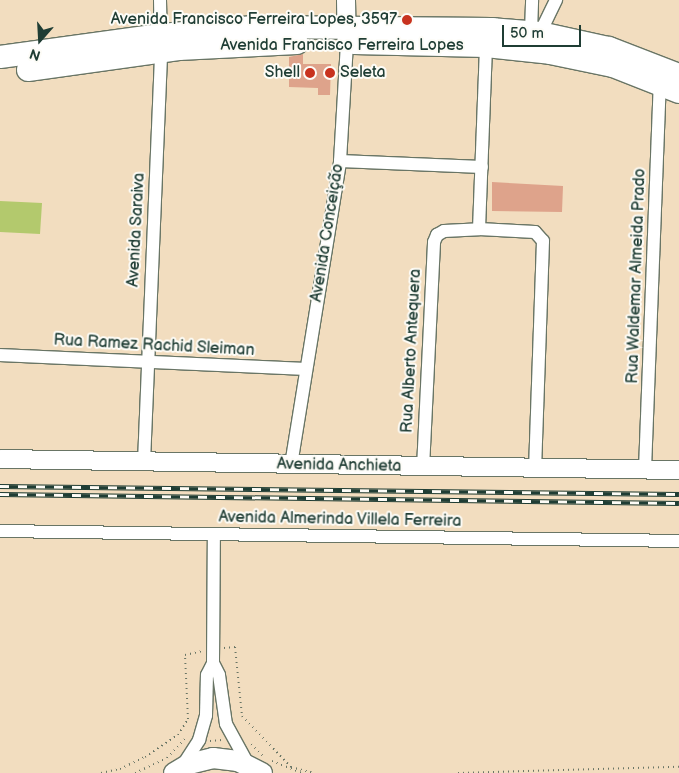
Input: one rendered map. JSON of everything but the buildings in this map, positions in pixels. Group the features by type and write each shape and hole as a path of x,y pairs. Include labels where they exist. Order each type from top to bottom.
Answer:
{"highway":[{"name":"Avenida Francisco Ferreira Lopes","path":"0,57 161,43 238,44 346,35 536,32 609,48 673,83"},
{"path":"486,46 531,41 536,32"},
{"name":"Avenida Francisco Ferreira Lopes","path":"346,35 486,46 584,59 673,83"},
{"name":"Avenida Francisco Ferreira Lopes","path":"0,72 161,43"}],"main road":[{"name":"Avenida Conceição","path":"346,0 346,35"},
{"name":"Avenida Anchieta","path":"0,459 535,470 679,470"},
{"path":"176,772 213,758 257,770"}],"street":[{"name":"Avenida Saraiva","path":"144,462 161,43 160,0"},
{"path":"532,0 536,32"},
{"path":"536,32 556,0"},
{"name":"Avenida Conceição","path":"290,465 340,161 346,35"},
{"path":"486,46 479,230 539,232 543,241 535,470"},
{"name":"Rua Waldemar Almeida Prado","path":"645,469 673,83"},
{"path":"340,161 482,167"},
{"name":"Rua Alberto Antequera","path":"423,468 433,248 437,235 449,230 479,230"},
{"name":"Rua Ramez Rachid Sleiman","path":"0,355 306,369"},
{"name":"Avenida Almerinda Villela Ferreira","path":"0,531 679,542"},
{"path":"176,772 199,740 207,710 207,674 213,663 214,535"},
{"path":"213,663 220,676 226,724 257,770"}],"path":[{"path":"135,773 167,758 188,736 199,740"},
{"path":"458,773 679,767"}],"green space":[{"path":"0,201 42,203 40,234 0,232"}],"railway":[{"path":"0,486 679,494"},
{"path":"0,494 679,503"}],"place":[{"name":"Avenida Francisco Ferreira Lopes, 3597","path":"407,20"},
{"name":"Shell","path":"310,73"},
{"name":"Seleta","path":"330,73"}]}
